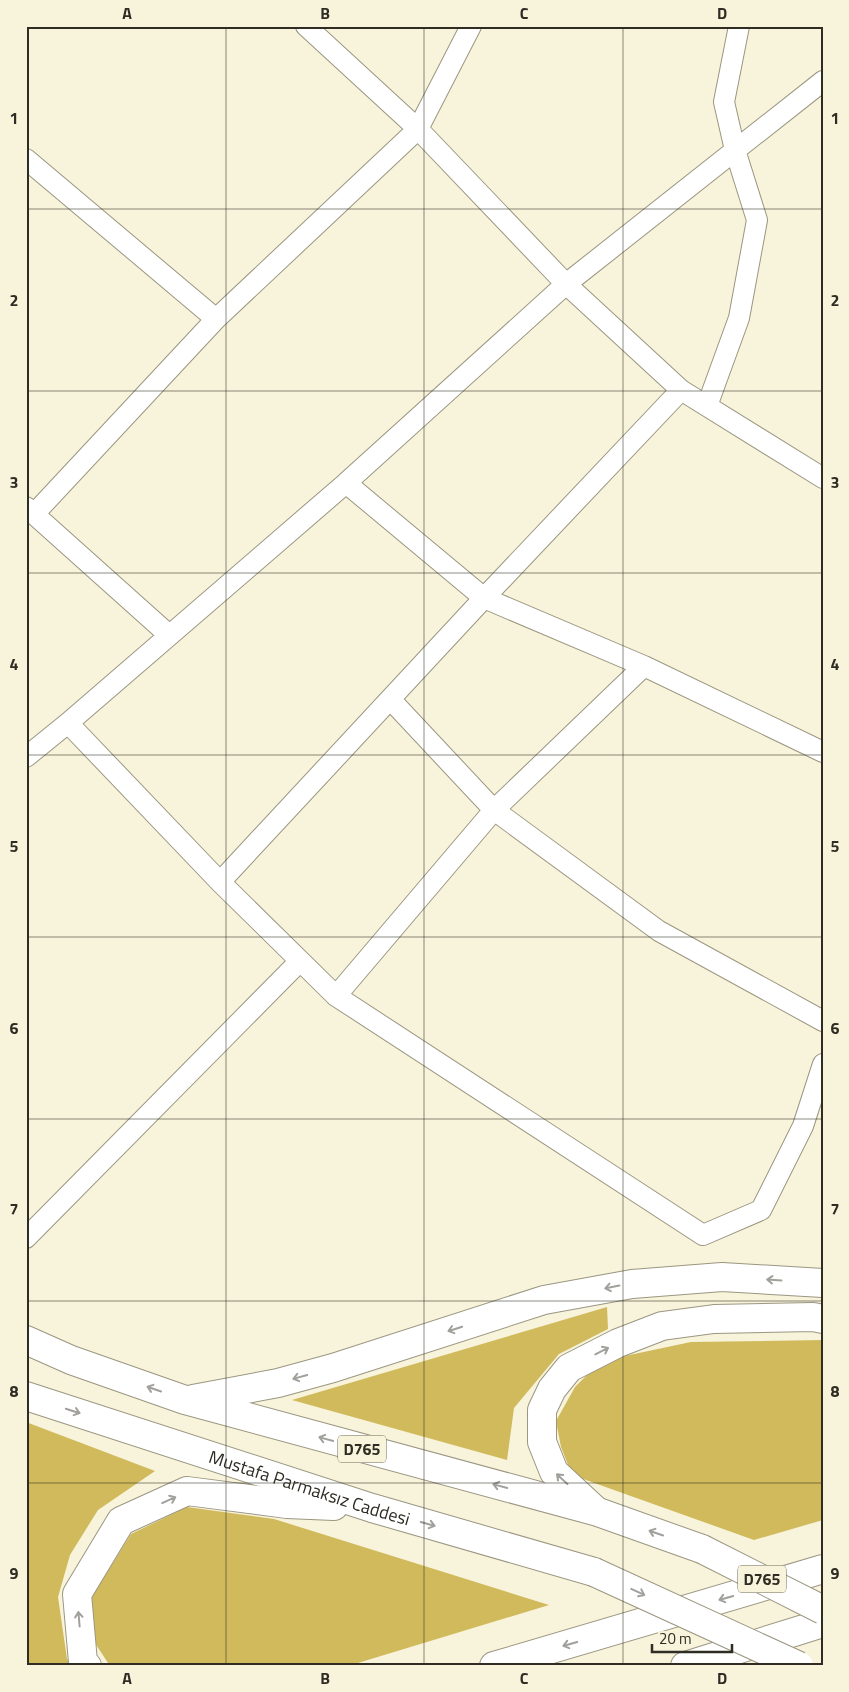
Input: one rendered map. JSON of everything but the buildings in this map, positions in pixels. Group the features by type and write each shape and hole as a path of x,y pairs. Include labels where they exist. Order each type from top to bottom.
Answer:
{"highway":[{"path":"184,1400 278,1383 333,1368 544,1300 632,1284 722,1277 823,1283"},
{"path":"598,1512 554,1472 542,1442 542,1410 552,1389 569,1368 618,1343 662,1326 714,1319 813,1317 823,1319"},
{"name":"D765","path":"26,1340 71,1360 184,1400 598,1512 702,1549 823,1610"},
{"name":"Mustafa Parmaksız Caddesi","path":"26,1396 372,1508 594,1572 799,1666"},
{"path":"87,1666 83,1662 77,1594 121,1521 187,1491 287,1504 372,1508"},
{"path":"494,1666 823,1569"},
{"path":"685,1666 823,1623"}],"street":[{"path":"169,635 31,510 216,319 418,129 472,26"},
{"path":"707,406 739,318 756,220 735,150 724,102 739,26"},
{"path":"311,28 418,129 566,284 681,390 823,478"},
{"path":"26,756 68,723 346,483 566,284 823,81"},
{"path":"26,159 216,319"},
{"path":"220,882 484,598 681,390"},
{"path":"346,483 484,598 644,666 823,752"},
{"path":"336,996 494,810 644,666"},
{"path":"390,699 494,810 659,931 823,1021"},
{"path":"68,723 220,882 336,996 703,1235 761,1210 803,1126 823,1064"},
{"path":"26,1238 300,961"}],"shaded area":[{"path":"607,1307 608,1329 559,1354 514,1408 507,1460 292,1400"},
{"path":"823,1340 823,1520 754,1540 572,1475 561,1447 556,1421 575,1387 601,1361 691,1342"},
{"path":"26,1422 155,1471 98,1510 70,1555 58,1597 67,1659 73,1666 26,1666"},
{"path":"187,1507 274,1519 549,1605 348,1666 110,1666 91,1637 91,1598 131,1534"}]}
